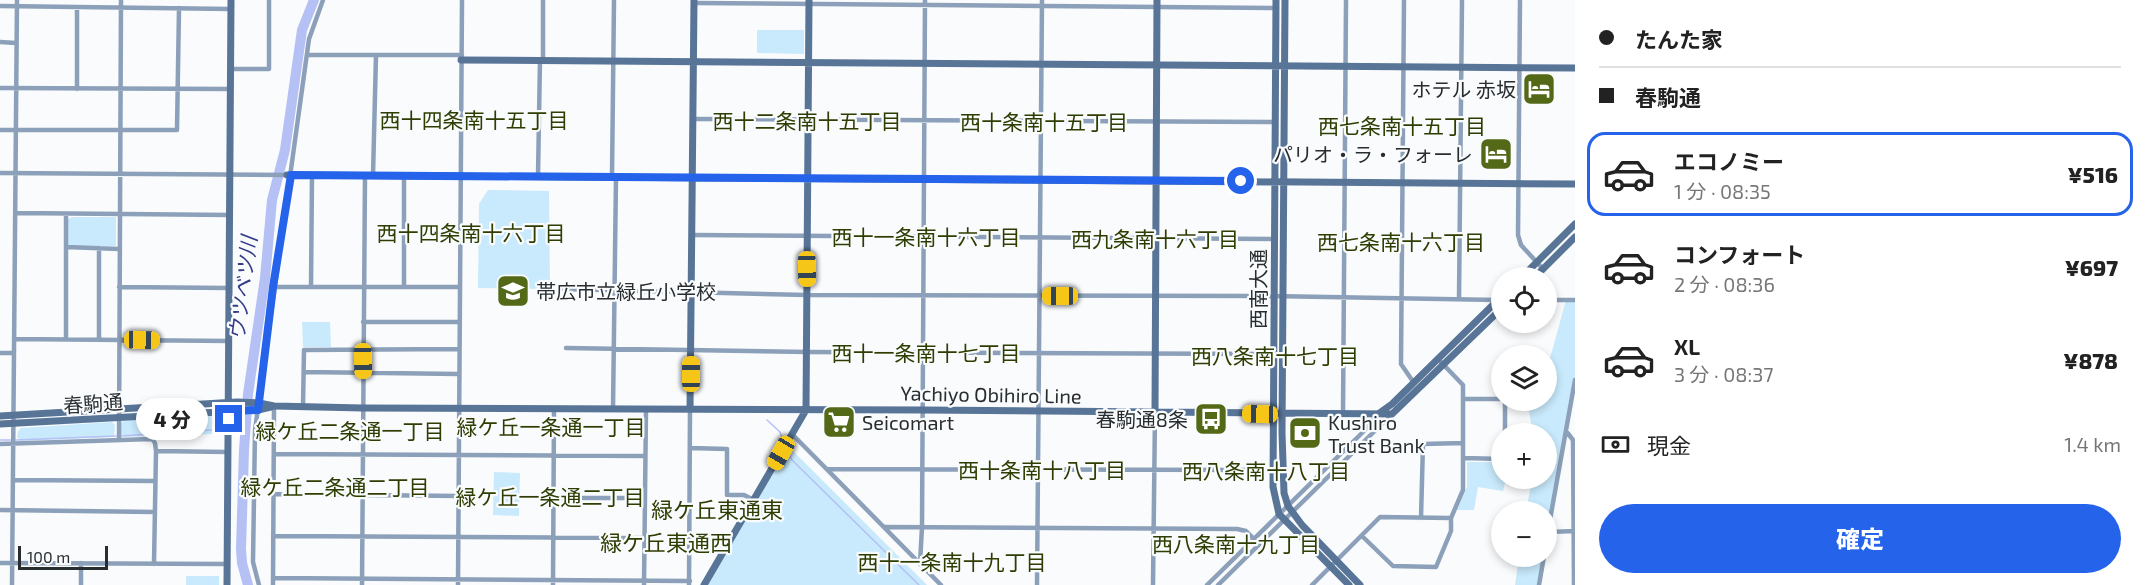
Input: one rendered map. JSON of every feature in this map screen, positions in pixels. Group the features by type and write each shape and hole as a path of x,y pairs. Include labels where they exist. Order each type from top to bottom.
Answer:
{"street":[{"path":"12,585 17,0"},
{"path":"119,440 121,0"},
{"path":"227,585 228,452 233,406 229,341 231,0"},
{"path":"231,69 269,69 269,0"},
{"path":"259,585 253,562 256,406 307,55 314,22 323,0"},
{"path":"458,582 462,0"},
{"path":"538,176 543,0"},
{"path":"613,408 614,0"},
{"name":"西南大通","path":"1285,0 1282,470 1284,493 1290,509"},
{"path":"1343,414 1346,0"},
{"path":"1404,0 1401,364 1414,383"},
{"path":"1460,299 1462,0"},
{"path":"1520,0 1518,235 1521,245 1541,267"},
{"path":"273,578 363,582 689,583 694,2 1277,4"},
{"path":"704,585 806,410 809,2"},
{"path":"920,564 925,2"},
{"path":"1037,585 1042,3"},
{"path":"1153,585 1157,3"},
{"name":"西南大通","path":"1277,4 1272,414 1273,487 1282,517"},
{"path":"0,6 231,9"},
{"path":"77,7 77,89"},
{"path":"0,130 177,130 179,8"},
{"path":"0,42 16,42"},
{"path":"307,55 614,61 1575,68"},
{"path":"363,582 363,322 376,55"},
{"path":"0,88 231,89"},
{"path":"693,119 1275,122"},
{"path":"0,173 1575,184"},
{"path":"311,287 312,174"},
{"path":"404,175 404,287"},
{"path":"15,213 230,215"},
{"path":"66,214 66,339"},
{"path":"1531,267 1575,224"},
{"path":"692,235 1275,239"},
{"path":"1545,267 1575,237"},
{"path":"66,248 119,249"},
{"path":"99,248 99,339"},
{"path":"119,287 229,288"},
{"path":"273,287 459,287"},
{"path":"562,289 691,293 1491,298"},
{"path":"1557,300 1575,300"},
{"path":"1218,585 1259,544 1378,414 1414,383 1491,307"},
{"path":"1290,509 1491,319"},
{"path":"363,322 459,322"},
{"path":"14,339 229,341"},
{"path":"567,348 923,353 1274,354"},
{"path":"303,407 304,350 459,349"},
{"path":"0,353 14,353"},
{"path":"1362,536 1393,566 1436,567 1451,531 1451,518 1463,490 1464,458 1463,386 1438,359"},
{"path":"304,372 459,374"},
{"path":"1554,501 1575,380"},
{"path":"1463,399 1491,400"},
{"name":"春駒通","path":"0,424 14,420 233,406 554,408"},
{"path":"273,585 274,406"},
{"path":"553,582 554,408"},
{"name":"Yachiyo Obihiro Line","path":"554,408 1392,414"},
{"path":"644,583 646,409"},
{"path":"1568,415 1575,415"},
{"name":"春駒通","path":"0,416 14,420"},
{"path":"1566,431 1573,440 1574,585"},
{"path":"792,434 941,585"},
{"path":"0,444 152,439 156,451 154,564"},
{"path":"1421,518 1423,444 1463,443"},
{"path":"691,448 727,449 727,495 744,495 754,500"},
{"path":"156,451 228,452"},
{"path":"274,454 645,456"},
{"path":"1464,458 1491,459"},
{"path":"827,469 1273,471"},
{"path":"14,480 155,481"},
{"path":"274,495 458,496"},
{"path":"554,498 645,498"},
{"path":"1290,509 1360,585"},
{"path":"0,510 155,512"},
{"path":"1207,585 1282,517"},
{"path":"1282,517 1349,585"},
{"path":"1312,585 1380,517 1451,518"},
{"path":"885,527 1237,529 1246,531 1259,544"},
{"path":"1557,532 1575,531"},
{"path":"273,536 645,538"},
{"path":"0,563 228,564"},
{"path":"81,563 81,585"},
{"path":"1539,585 1542,567"}],"shaded area":[{"path":"757,30 804,30 804,54 757,53"},
{"path":"488,190 549,191 550,289 478,288 479,204"},
{"path":"72,217 116,217 116,246 68,246 68,219"},
{"path":"1566,300 1575,300 1575,380 1557,484 1557,423 1531,423 1529,411 1557,411 1557,345 1554,345"},
{"path":"302,322 330,322 331,347 303,347"},
{"path":"214,416 215,434 125,437 121,434 121,423 125,420"},
{"path":"112,422 115,425 114,437 20,441 17,437 21,428"},
{"path":"788,446 927,585 707,585"},
{"path":"1467,462 1491,462 1491,489 1504,489 1503,491 1478,487 1474,510 1457,510 1467,487"},
{"path":"494,472 520,473 519,516 493,515"},
{"path":"1530,489 1556,489 1554,501 1528,501"},
{"path":"1518,567 1542,567 1539,585 1515,585"},
{"path":"186,576 219,576 219,585 186,585"}],"waterway":[{"name":"ウツベツ川","path":"248,585 241,549 248,394 265,278 272,200 285,150 302,30 314,0"},
{"path":"767,420 780,432 784,443"},
{"path":"232,428 246,425"},
{"path":"121,436 227,429"},
{"path":"16,440 116,436"},
{"path":"0,440 11,440"},
{"path":"787,450 792,460 919,585"}],"place":[{"name":"ホテル 赤坂","path":"1539,89"},
{"name":"パリオ・ラ・フォーレ","path":"1496,154"},
{"name":"帯広市立緑丘小学校","path":"513,291"},
{"name":"春駒通8条","path":"1211,419"},
{"name":"Seicomart","path":"839,422"},
{"name":"Kushiro Trust Bank","path":"1305,433"}],"district":[{"name":"西十四条南十五丁目","path":"474,119"},
{"name":"西十二条南十五丁目","path":"807,120"},
{"name":"西十条南十五丁目","path":"1044,121"},
{"name":"西七条南十五丁目","path":"1402,125"},
{"name":"西十四条南十六丁目","path":"471,232"},
{"name":"西十一条南十六丁目","path":"926,236"},
{"name":"西九条南十六丁目","path":"1155,238"},
{"name":"西七条南十六丁目","path":"1401,241"},
{"name":"西十一条南十七丁目","path":"926,352"},
{"name":"西八条南十七丁目","path":"1275,355"},
{"name":"緑ケ丘一条通一丁目","path":"551,426"},
{"name":"緑ケ丘二条通一丁目","path":"350,430"},
{"name":"西十条南十八丁目","path":"1042,469"},
{"name":"西八条南十八丁目","path":"1266,470"},
{"name":"緑ケ丘二条通二丁目","path":"335,486"},
{"name":"緑ケ丘一条通二丁目","path":"550,496"},
{"name":"緑ケ丘東通東","path":"717,509"},
{"name":"緑ケ丘東通西","path":"666,542"},
{"name":"西八条南十九丁目","path":"1236,543"},
{"name":"西十一条南十九丁目","path":"952,561"}],"route":[{"path":"229,419 229,411 258,410 273,287 291,175 1241,181"}]}
